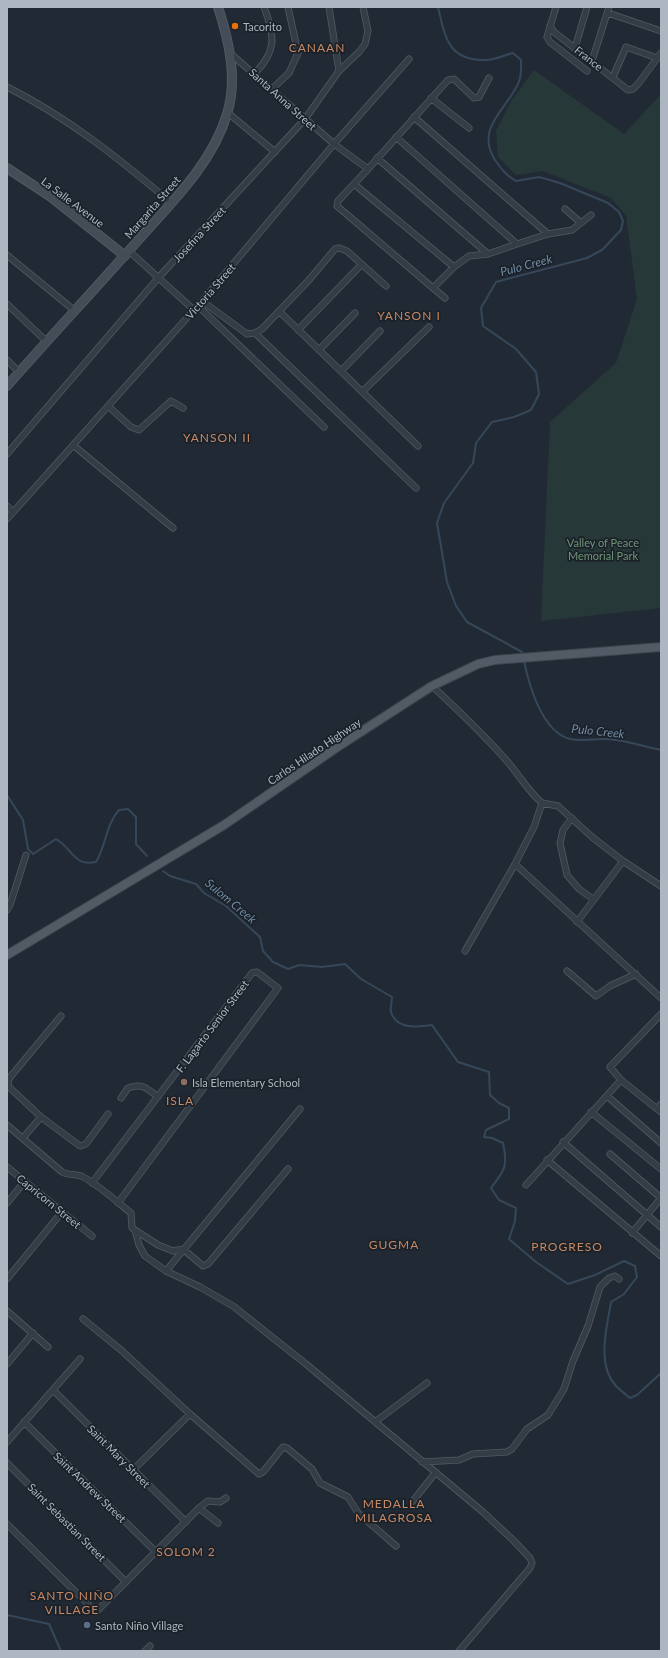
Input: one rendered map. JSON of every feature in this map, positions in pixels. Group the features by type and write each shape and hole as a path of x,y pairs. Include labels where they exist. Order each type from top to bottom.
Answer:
{"main road":[{"name":"Carlos Hilado Highway","path":"7,955 224,825 339,746 432,686 478,664 513,658 661,647"}],"street":[{"name":"Margarita Street","path":"7,386 171,203 198,170 218,138 228,113 231,89 231,54 218,7"},
{"path":"255,73 266,62 271,53 272,43 264,7"},
{"path":"272,89 289,73 298,53 288,7"},
{"path":"329,7 339,71"},
{"name":"Josefina Street","path":"7,454 159,278 305,119 339,71 359,52 365,44 368,31 363,7"},
{"path":"556,7 550,26 546,33 546,37 550,42 587,71"},
{"path":"575,48 587,7"},
{"path":"592,61 609,10 661,30"},
{"name":"France","path":"550,26 554,32 628,90 633,89 638,84 659,56"},
{"path":"613,77 626,47 659,56"},
{"name":"Santa Anna Street","path":"231,54 255,73 334,144 368,169"},
{"name":"Victoria Street","path":"7,519 198,306 334,144 409,58"},
{"path":"445,298 337,206 338,201 431,98 451,79 454,79 474,98 477,98 479,97 489,78"},
{"path":"7,87 62,118 94,140 138,174 171,203"},
{"path":"431,98 469,128"},
{"path":"228,113 275,152"},
{"path":"414,117 548,234"},
{"path":"396,137 517,244"},
{"path":"377,158 488,254"},
{"name":"La Salle Avenue","path":"7,168 51,196 127,253"},
{"path":"354,184 454,267"},
{"path":"565,209 581,223"},
{"path":"433,288 454,267 469,256 488,254 548,234 572,230 591,215"},
{"path":"127,253 198,306 247,334 256,333 262,329 310,280 335,249 339,248 347,250 386,286"},
{"path":"7,255 74,311"},
{"path":"298,330 362,265"},
{"path":"7,304 46,342"},
{"path":"198,306 324,427"},
{"path":"279,311 418,446"},
{"path":"319,350 355,313"},
{"path":"363,391 429,327"},
{"path":"341,371 380,331"},
{"path":"256,333 416,488"},
{"path":"7,360 19,372"},
{"path":"108,406 131,427 139,430 172,401 183,408"},
{"path":"73,445 173,528"},
{"path":"7,506 13,512"},
{"path":"432,686 480,732 519,774 531,794 542,803 558,806 592,837 623,861 661,886"},
{"path":"464,951 516,864 534,827 542,803"},
{"path":"572,818 563,830 560,842 567,876 579,889 593,899"},
{"path":"7,910 10,905 26,854"},
{"path":"577,922 623,861"},
{"path":"516,864 661,998"},
{"path":"567,971 596,996 636,974"},
{"name":"F. Lagarto Senior Street","path":"92,1183 252,973 257,972 278,988 118,1203"},
{"path":"661,1014 611,1064 610,1067 621,1080 659,1110 661,1104"},
{"path":"61,1016 8,1082 9,1087 41,1117 82,1146 86,1144 108,1114"},
{"path":"526,1185 563,1142 621,1080"},
{"path":"121,1098 128,1088 140,1085 144,1086 158,1097"},
{"path":"607,1096 661,1143"},
{"path":"166,1271 300,1109"},
{"path":"591,1112 661,1169"},
{"path":"23,1138 41,1117"},
{"path":"7,1125 66,1174 79,1176 92,1183 131,1213 132,1228 158,1245 167,1249 183,1249 201,1264 206,1265 288,1169"},
{"path":"563,1142 661,1227"},
{"path":"610,1154 661,1198 632,1233"},
{"path":"547,1160 661,1256"},
{"name":"Capricorn Street","path":"7,1167 92,1236"},
{"path":"7,1203 25,1181"},
{"path":"7,1279 62,1212"},
{"path":"136,1230 141,1250 145,1256 166,1271 200,1287 233,1306 436,1472 514,1541 530,1558 532,1563 530,1568 459,1651"},
{"path":"422,1462 459,1460 473,1454 507,1452 512,1449 527,1429 548,1415 558,1401 588,1326 600,1287 609,1278 615,1276 619,1279"},
{"path":"7,1311 48,1347"},
{"path":"83,1319 121,1350 190,1414 259,1474 263,1472 283,1447 287,1448 312,1469 320,1483 348,1497 358,1513 396,1546"},
{"path":"7,1364 33,1333"},
{"path":"7,1442 80,1359"},
{"path":"375,1422 427,1383"},
{"name":"Saint Mary Street","path":"53,1390 186,1522"},
{"path":"133,1470 190,1414"},
{"name":"Saint Andrew Street","path":"24,1422 156,1552"},
{"name":"Saint Sebastian Street","path":"7,1463 126,1582"},
{"path":"413,1501 436,1472"},
{"path":"7,1524 96,1612 199,1508 208,1501 220,1502 226,1498"},
{"path":"199,1508 218,1523"},
{"path":"145,1651 150,1646"}],"green space":[{"name":"Valley of Peace Memorial Park","path":"534,70 624,134 661,94 661,608 541,621 550,422 616,363 637,299 626,216 611,198 543,171 516,175 498,157 496,131 511,101"}],"waterway":[{"name":"Pulo Creek","path":"438,7 446,37 456,52 473,59 486,60 513,53 521,60 519,81 513,93 494,120 488,138 490,149 495,160 502,169 509,177 516,181 539,177 560,183 608,203 619,212 623,221 621,230 602,250 587,258 496,282 481,308 483,326 516,349 536,372 539,394 531,410 514,417 492,422 476,443 473,463 444,503 437,523 447,582 456,606 467,622 522,652 523,656"},
{"name":"Pulo Creek","path":"524,661 529,682 538,706 544,718 560,735 576,740 616,740 661,750"},
{"name":"Sulom Creek","path":"7,795 23,820 28,849 33,854 56,839 74,856 83,862 96,862 111,822 119,810 128,809 136,817 136,844 147,856"},
{"name":"Sulom Creek","path":"163,871 170,876 196,884 204,893 226,906 260,937 263,951 273,962 288,969 299,965 322,967 345,964 361,979 392,997 391,1012 398,1022 403,1025 415,1027 432,1025 458,1062 489,1072 490,1095 499,1103 509,1108 509,1119 486,1130 484,1137 492,1138 503,1143 505,1157 504,1167 491,1188 499,1200 516,1208 515,1221 509,1239 536,1262 568,1284 595,1275 624,1261 635,1266 637,1277 624,1294 611,1302 604,1345 606,1367 616,1386 630,1398 637,1395 661,1373"},
{"path":"7,1615 49,1624 61,1651"}],"place":[{"name":"Tacorito","path":"235,26"},
{"name":"Isla Elementary School","path":"184,1082"},
{"name":"Santo Niño Village","path":"87,1625"}],"district":[{"name":"CANAAN","path":"317,47"},
{"name":"YANSON I","path":"409,315"},
{"name":"YANSON II","path":"217,437"},
{"name":"ISLA","path":"180,1100"},
{"name":"GUGMA","path":"394,1244"},
{"name":"PROGRESO","path":"567,1246"},
{"name":"MEDALLA MILAGROSA","path":"394,1510"},
{"name":"SOLOM 2","path":"186,1551"},
{"name":"SANTO NIÑO VILLAGE","path":"72,1602"}]}
